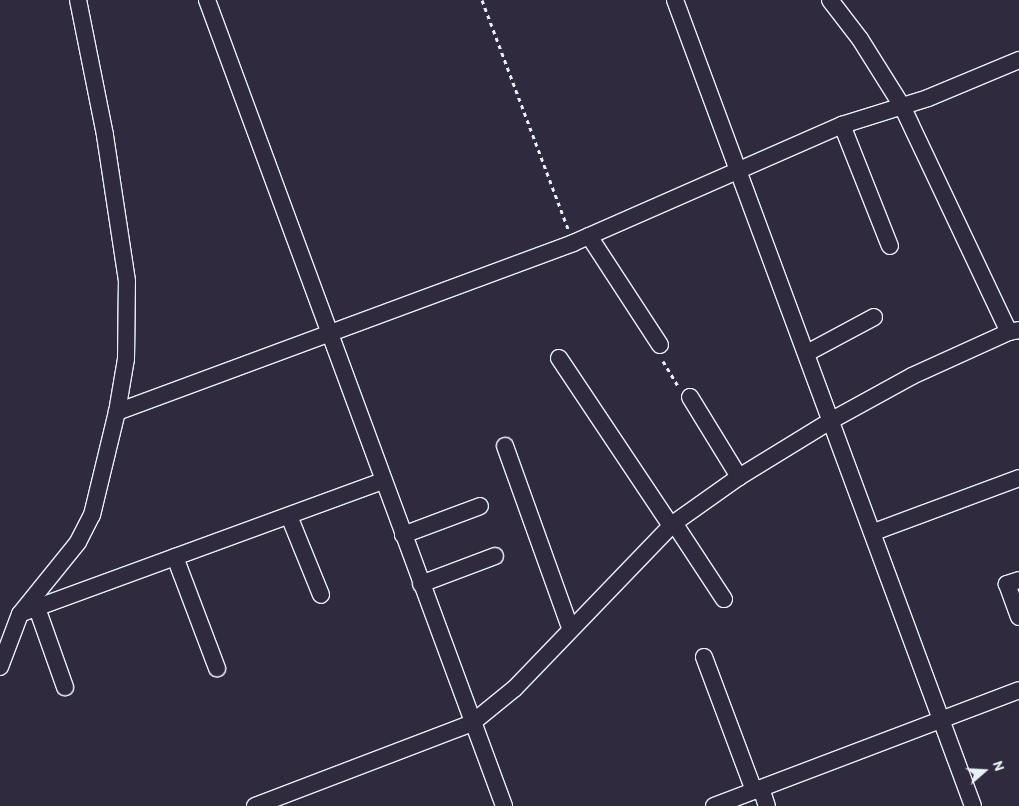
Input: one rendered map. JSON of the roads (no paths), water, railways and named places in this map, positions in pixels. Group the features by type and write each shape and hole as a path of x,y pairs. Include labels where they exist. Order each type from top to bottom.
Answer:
{"street":[{"path":"0,667 20,614 78,542 92,515 117,412 126,359 127,282 105,135 78,0"},
{"path":"207,0 504,806"},
{"path":"675,0 874,532 973,806"},
{"path":"256,806 472,723 515,688 570,628 673,525 739,477 832,420 912,376 1014,331 902,106 860,39 830,0"},
{"path":"117,412 573,243 738,172 753,162 842,126 902,106 1019,60"},
{"path":"842,126 890,246"},
{"path":"589,236 660,345"},
{"path":"807,353 874,317"},
{"path":"559,358 724,599"},
{"path":"690,397 739,477"},
{"path":"505,446 570,628"},
{"path":"874,532 1019,478"},
{"path":"20,614 383,481"},
{"path":"403,535 480,506"},
{"path":"289,516 321,595"},
{"path":"421,584 495,556"},
{"path":"176,557 217,668"},
{"path":"1019,580 1006,584 1019,617"},
{"path":"37,608 65,687"},
{"path":"704,657 757,790 767,806"},
{"path":"714,806 1019,691"}]}
